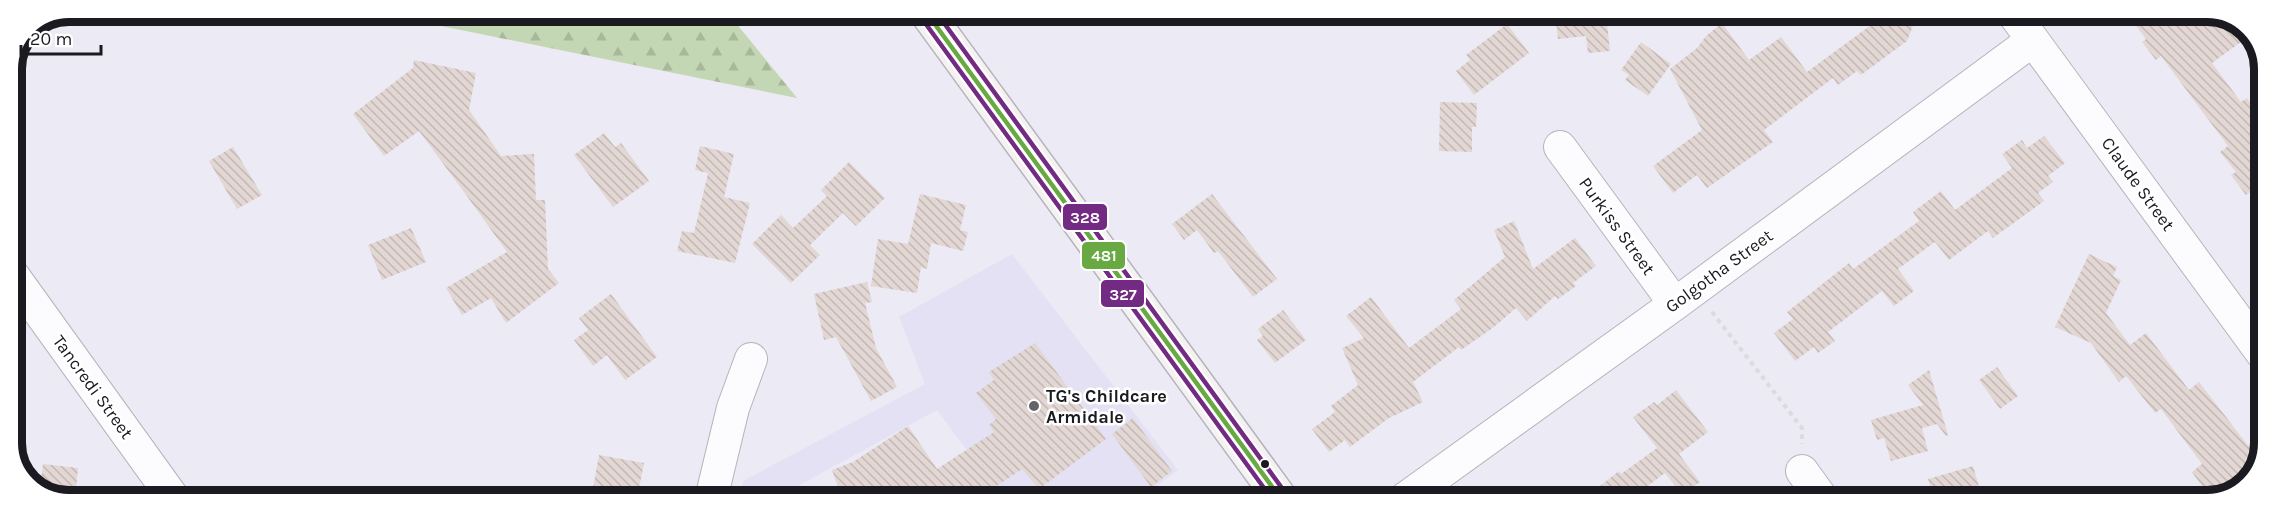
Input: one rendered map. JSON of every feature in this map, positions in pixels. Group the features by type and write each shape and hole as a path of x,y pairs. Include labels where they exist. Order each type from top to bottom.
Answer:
{"street":[{"path":"933,22 1274,490"},
{"name":"Claude Street","path":"2020,22 2254,342"},
{"name":"Golgotha Street","path":"1417,490 1675,304 2033,40"},
{"name":"Purkiss Street","path":"1560,147 1675,304"},
{"name":"Tancredi Street","path":"23,289 168,490"},
{"path":"713,490 733,408 751,359"},
{"path":"1802,471 1816,490"}],"path":[{"path":"1711,310 1802,428 1802,439"}],"shaded area":[{"path":"1012,254 1178,470 1151,490 996,490 937,410 790,490 742,490 743,481 925,384 899,317"}],"green space":[{"path":"421,22 735,22 797,98"}],"building":[{"path":"1556,22 1607,22 1610,51 1588,53 1586,36 1558,39"},
{"path":"1872,22 1914,22 1907,41 1861,75 1857,71 1838,85 1833,78 1764,130 1773,142 1707,188 1697,175 1673,193 1653,166 1702,130 1670,69 1697,48 1706,36 1722,23 1749,60 1781,37 1807,72"},
{"path":"2133,22 2217,23 2226,26 2243,38 2244,40 2212,63 2241,102 2247,98 2254,107 2254,189 2246,195 2231,175 2236,172 2220,152 2228,146 2161,56 2156,60 2142,42 2146,39"},
{"path":"1507,24 1529,53 1474,95 1456,71 1470,60 1466,55"},
{"path":"1641,42 1671,64 1648,96 1625,80 1629,75 1621,70"},
{"path":"414,60 476,73 469,110 501,156 534,154 536,200 545,200 548,269 559,283 506,323 491,298 462,315 446,288 507,252 464,192 419,131 384,156 353,114 413,68"},
{"path":"1440,102 1477,103 1476,127 1472,127 1472,152 1439,151"},
{"path":"604,133 615,147 621,143 649,181 613,207 574,155"},
{"path":"2044,136 2065,163 2048,176 2053,182 2038,193 2044,201 1993,238 1988,231 1949,260 1935,242 1898,269 1914,291 1894,306 1882,291 1828,332 1835,341 1818,353 1814,347 1795,361 1774,333 1793,319 1787,312 1849,263 1853,269 1919,221 1913,212 1941,191 1955,210 2012,168 2002,154 2022,140 2027,148"},
{"path":"700,146 734,154 724,197 750,203 735,263 677,251 682,231 694,233 708,173 695,170"},
{"path":"233,147 262,195 237,209 209,161"},
{"path":"849,162 885,198 856,226 843,213 810,245 820,255 791,283 752,244 781,215 793,228 827,196 821,190"},
{"path":"920,194 966,205 960,230 968,232 963,251 931,243 927,269 921,267 917,293 871,286 878,239 908,244"},
{"path":"1212,194 1277,279 1253,297 1218,251 1214,253 1197,230 1184,240 1172,224"},
{"path":"1514,221 1533,269 1575,238 1596,266 1573,283 1576,286 1558,299 1555,296 1527,321 1516,308 1494,327 1461,350 1459,347 1413,382 1423,402 1389,418 1350,447 1345,440 1329,452 1312,429 1335,412 1331,406 1358,385 1342,348 1364,338 1346,316 1371,297 1409,348 1461,309 1454,300 1505,257 1494,230"},
{"path":"411,228 426,262 382,280 368,245"},
{"path":"2089,254 2117,267 2113,276 2121,280 2106,313 2130,345 2146,333 2189,390 2199,382 2254,453 2243,474 2228,485 2205,490 2192,472 2202,464 2161,409 2155,413 2126,376 2119,382 2091,343 2055,327"},
{"path":"867,282 872,302 865,303 876,348 897,387 871,401 836,337 824,340 814,294"},
{"path":"611,294 657,357 625,380 607,355 593,366 574,340 588,330 579,318"},
{"path":"1283,310 1306,340 1275,363 1257,340 1263,336 1258,329"},
{"path":"1035,343 1106,439 1039,489 1022,469 990,490 858,490 857,487 839,490 832,470 853,462 908,426 937,469 994,432 989,425 996,419 976,393 994,380 989,372"},
{"path":"1997,367 2018,396 2000,409 1979,380"},
{"path":"1929,370 1948,435 1946,436 1937,424 1922,428 1928,451 1891,461 1884,438 1877,440 1871,420 1923,405 1908,385"},
{"path":"1676,390 1708,432 1679,454 1700,482 1689,490 1678,490 1665,473 1642,490 1595,490 1619,471 1621,474 1657,448 1633,417 1654,402 1657,405"},
{"path":"1133,418 1172,471 1151,487 1112,434"},
{"path":"599,455 644,463 639,490 593,490"},
{"path":"43,464 78,468 76,490 60,489 41,480"},
{"path":"1973,466 1980,490 1931,490 1928,479"}],"transit line":[{"name":"327","path":"924,22 1265,490"},
{"name":"481","path":"933,22 1274,490"},
{"name":"328","path":"943,22 1283,490"}],"place":[{"name":"TG's Childcare Armidale","path":"1034,406"}]}
